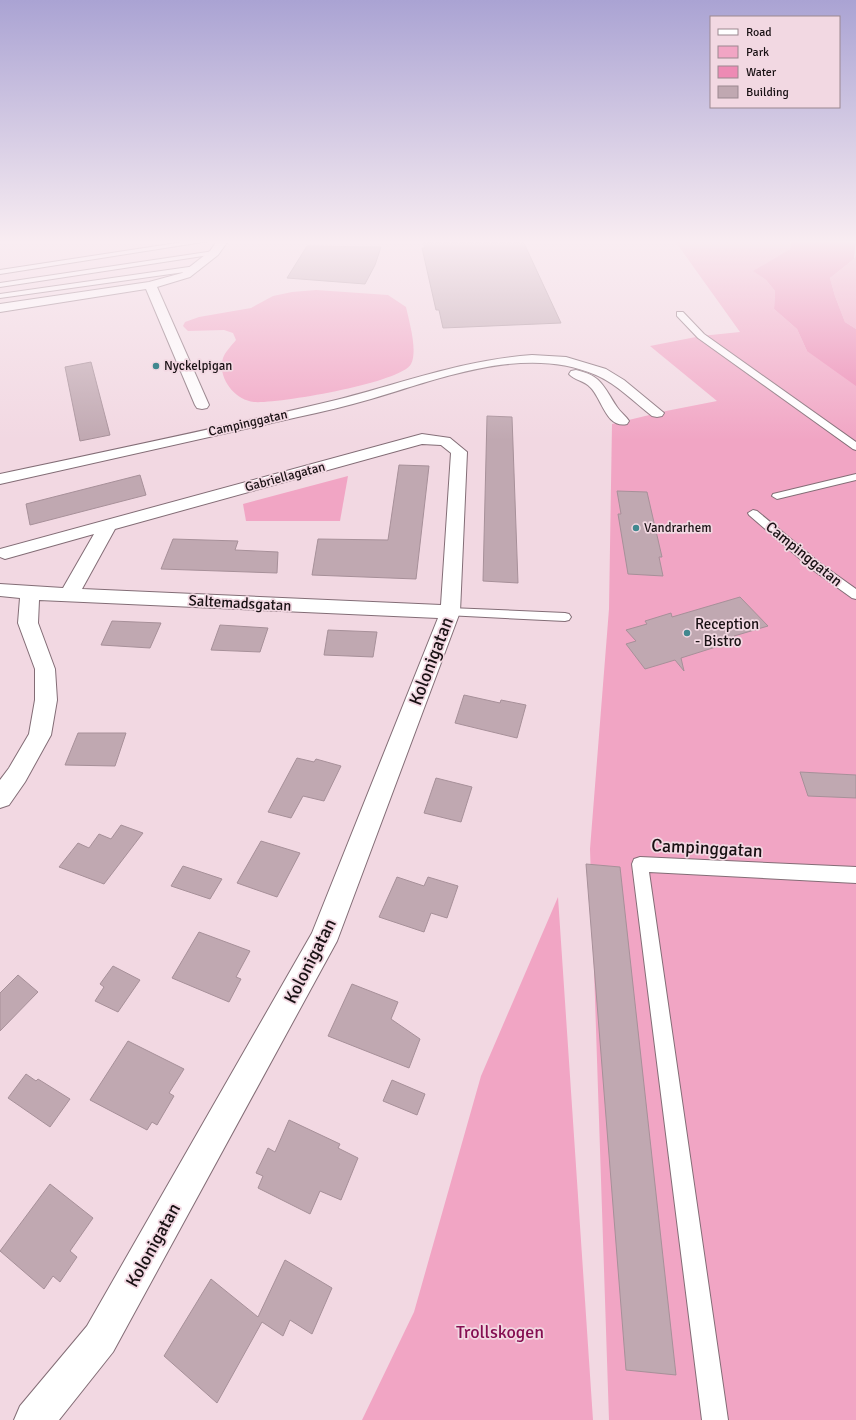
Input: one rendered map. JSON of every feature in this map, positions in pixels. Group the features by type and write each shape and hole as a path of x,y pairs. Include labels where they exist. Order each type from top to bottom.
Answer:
{"street":[{"path":"160,307 202,405"},
{"name":"Campinggatan","path":"0,479 333,404 457,370 515,360 558,360 586,367 613,379 638,400 657,413"},
{"name":"Campinggatan","path":"495,363 562,371 581,376 598,386 612,411 622,421"},
{"name":"Gabriellagatan","path":"5,553 422,439 445,441 459,452"},
{"name":"Kolonigatan","path":"34,1420 100,1340 323,942 450,612 459,452"},
{"path":"69,595 108,525"},
{"name":"Saltemadsgatan","path":"0,590 69,595 450,612"},
{"path":"0,798 18,775 40,735 46,700 45,669 28,623 30,593"}],"lane":[{"path":"680,314 701,336 856,447"},
{"name":"Campinggatan","path":"777,496 856,477"},
{"name":"Campinggatan","path":"753,513 817,567 856,595"},
{"path":"450,612 565,618"},
{"name":"Campinggatan","path":"715,1420 640,864 856,875"}],"green space":[{"path":"406,307 411,328 414,352 413,358 411,364 402,371 363,385 287,400 254,402 247,400 234,392 225,380 222,373 223,358 236,340 233,333 224,330 188,331 183,326 185,322 199,317 251,308"},
{"path":"722,307 774,307 774,309 797,329 807,351 856,340 856,1420 609,1420 590,849 609,609 612,424 717,401 650,346 701,336 740,332"},
{"path":"839,307 856,307 856,329 845,322"},
{"path":"348,476 340,521 246,521 243,504"},
{"name":"Trollskogen","path":"558,897 593,1420 362,1420 414,1312 481,1076"}],"water":[{"path":"774,307 839,307 845,322 856,329 856,386 807,351 797,329 774,309"}],"building":[{"path":"435,307 554,307 561,323 443,328 439,310 436,310"},
{"path":"91,362 110,435 80,441 65,367"},
{"path":"487,416 512,417 518,583 483,581"},
{"path":"399,465 429,466 416,579 312,575 318,539 388,540"},
{"path":"140,475 146,495 30,525 26,504"},
{"name":"Vandrarhem","path":"617,491 647,492 662,557 659,557 663,576 628,574 618,514 621,514"},
{"path":"173,539 238,541 235,550 278,552 277,573 161,569"},
{"name":"Reception - Bistro","path":"740,597 768,626 734,636 738,640 681,658 684,671 675,660 645,669 626,644 636,641 626,630 647,624 645,621 671,613 672,617"},
{"path":"112,621 161,623 150,648 101,645"},
{"path":"220,625 268,628 260,652 211,650"},
{"path":"328,630 377,632 373,657 324,655"},
{"path":"464,695 500,703 501,700 526,705 517,738 455,723"},
{"path":"78,733 126,733 115,766 65,765"},
{"path":"297,758 314,762 316,759 341,766 324,801 303,796 291,818 268,812"},
{"path":"800,772 856,775 856,798 808,796"},
{"path":"436,778 472,787 461,822 424,813"},
{"path":"121,825 143,833 104,884 59,867 78,843 89,848 99,834 111,839"},
{"path":"261,841 300,853 277,897 237,883"},
{"path":"586,864 620,867 676,1375 626,1370"},
{"path":"183,866 222,879 210,899 171,886"},
{"path":"397,877 424,886 428,877 458,886 447,918 431,913 424,932 379,917"},
{"path":"199,932 250,951 236,977 241,979 229,1002 172,978"},
{"path":"113,966 140,980 118,1012 95,1001 104,987 100,984"},
{"path":"18,975 38,992 0,1031 0,993"},
{"path":"352,984 398,1002 391,1019 420,1039 409,1068 328,1036"},
{"path":"128,1041 184,1069 169,1093 174,1096 157,1125 152,1122 147,1130 90,1100"},
{"path":"26,1074 36,1081 38,1079 70,1099 50,1127 8,1098"},
{"path":"392,1080 425,1094 417,1115 383,1101"},
{"path":"289,1120 340,1144 338,1148 358,1158 341,1200 320,1191 310,1214 258,1188 263,1176 256,1173 268,1148 275,1152"},
{"path":"50,1184 93,1218 70,1251 77,1257 60,1282 53,1276 44,1289 0,1251"},
{"path":"285,1260 332,1288 312,1334 290,1320 283,1336 262,1322 217,1403 164,1356 211,1279 258,1317"}],"place":[{"name":"Nyckelpigan","path":"156,366"},
{"name":"Vandrarhem","path":"636,528"},
{"name":"Reception - Bistro","path":"687,633"}]}
